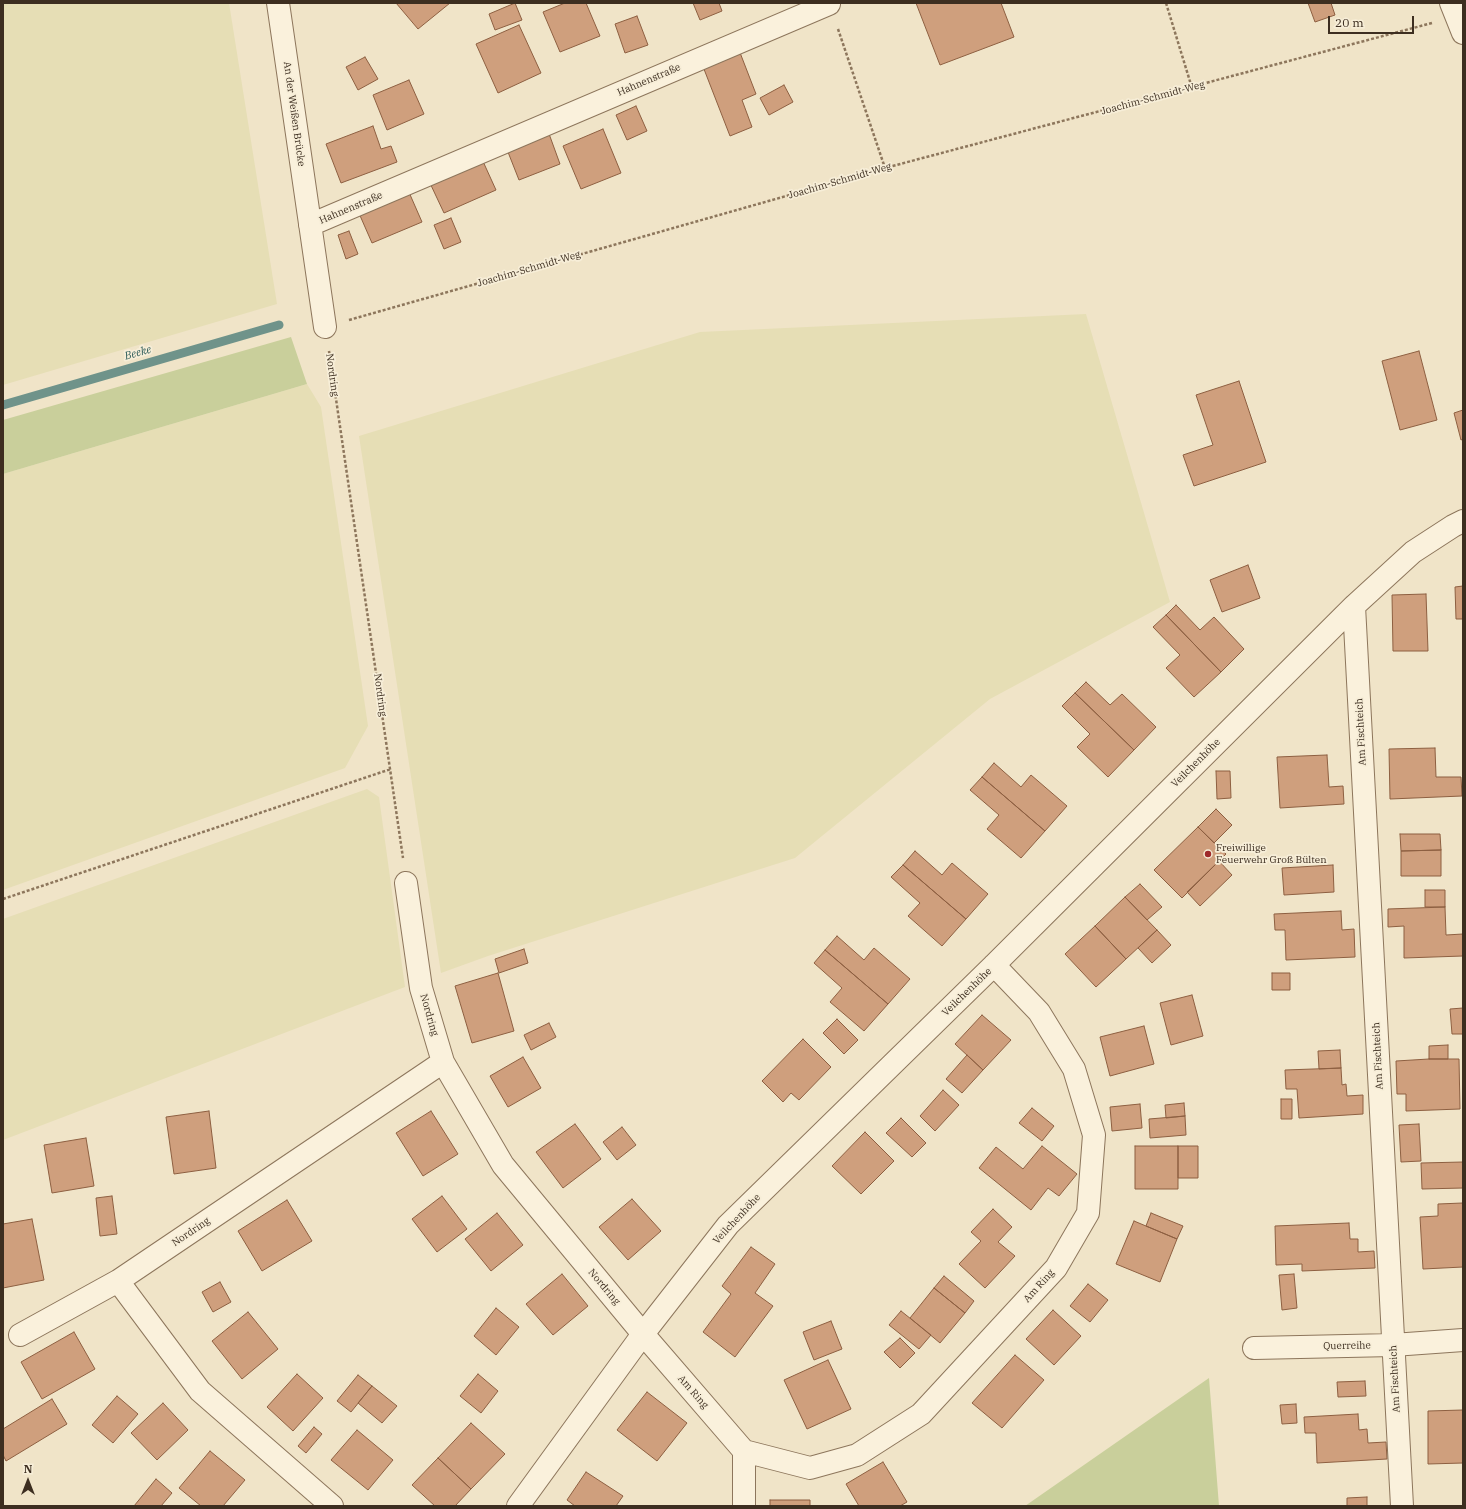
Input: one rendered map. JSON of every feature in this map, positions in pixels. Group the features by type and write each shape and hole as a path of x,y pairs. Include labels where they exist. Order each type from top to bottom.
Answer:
{"street":[{"name":"An der Weißen Brücke","path":"278,3 310,225"},
{"name":"Hahnenstraße","path":"310,225 829,4"},
{"path":"310,225 325,327"},
{"name":"Veilchenhöhe","path":"518,1506 642,1334 728,1225 994,965 1354,606 1413,552 1452,526 1463,522"},
{"name":"Am Fischteich","path":"1354,606 1402,1506"},
{"name":"Nordring","path":"406,883 421,988 443,1062 503,1165 642,1334"},
{"name":"Am Ring","path":"642,1334 744,1451 810,1468 857,1455 921,1414 1056,1268 1088,1213 1094,1135 1074,1069 1039,1012 994,965"},
{"name":"Nordring","path":"20,1335 118,1281 443,1062"},
{"path":"118,1281 200,1391 332,1506"},
{"name":"Querreihe","path":"1254,1348 1393,1345 1463,1340"},
{"path":"744,1451 744,1506"}],"path":[{"path":"1166,3 1192,88"},
{"path":"829,4 885,168"},
{"name":"Joachim-Schmidt-Weg","path":"325,327 885,168 1457,18"},
{"name":"Nordring","path":"325,327 391,770 406,883"},
{"path":"3,899 391,770"}],"shaded area":[{"path":"3,3 229,3 277,304 3,385"},
{"path":"1086,314 1170,602 990,699 795,858 488,956 441,973 359,436 700,332"},
{"path":"307,384 321,407 368,726 345,768 3,890 3,474"},
{"path":"367,789 379,797 405,987 3,1140 3,919"}],"green space":[{"path":"291,337 307,384 3,474 3,420"},
{"path":"1209,1378 1219,1506 1025,1506"}],"building":[{"path":"396,3 450,3 418,29"},
{"path":"515,3 522,20 495,30 489,14"},
{"path":"565,3 586,3 600,36 560,52 543,12"},
{"path":"693,3 719,3 722,11 700,20"},
{"path":"916,3 1001,3 1014,37 940,65"},
{"path":"1308,3 1331,3 1335,15 1315,22"},
{"path":"637,16 648,45 625,53 615,24"},
{"path":"519,25 541,73 498,93 476,44"},
{"path":"739,50 756,94 742,100 752,127 730,136 702,64"},
{"path":"365,57 378,79 358,90 346,67"},
{"path":"409,80 424,114 387,130 373,95"},
{"path":"784,85 793,102 769,115 760,98"},
{"path":"636,106 647,131 627,140 616,115"},
{"path":"373,126 381,149 391,146 397,162 341,183 326,144"},
{"path":"603,129 621,173 581,189 563,146"},
{"path":"548,131 560,164 519,180 506,147"},
{"path":"481,157 496,190 444,213 429,181"},
{"path":"408,190 422,222 372,243 358,211"},
{"path":"451,218 461,242 444,249 434,225"},
{"path":"349,231 358,254 346,259 338,235"},
{"path":"1419,351 1437,420 1400,430 1382,361"},
{"path":"1239,381 1266,462 1194,486 1183,455 1213,445 1196,395"},
{"path":"1463,410 1463,439 1461,440 1454,413"},
{"path":"1248,565 1260,598 1222,612 1210,580"},
{"path":"1463,586 1463,619 1456,619 1455,587"},
{"path":"1426,594 1428,651 1393,651 1392,595"},
{"path":"1176,605 1200,630 1214,617 1244,649 1221,672 1166,615"},
{"path":"1166,615 1221,672 1194,697 1166,668 1180,655 1153,627"},
{"path":"1086,682 1110,705 1122,694 1156,727 1134,750 1075,693"},
{"path":"1075,693 1134,750 1108,777 1077,747 1090,734 1062,706"},
{"path":"1435,748 1436,777 1461,777 1462,796 1390,799 1389,749"},
{"path":"1327,755 1329,787 1343,786 1344,804 1280,808 1277,757"},
{"path":"994,763 1021,787 1031,775 1067,806 1045,831 982,777"},
{"path":"1216,771 1230,771 1231,798 1217,799"},
{"path":"982,777 1045,831 1021,858 987,829 999,815 970,790"},
{"path":"1216,809 1232,825 1214,843 1198,827"},
{"path":"1198,827 1226,854 1182,898 1154,870"},
{"path":"1400,834 1440,834 1441,850 1401,851"},
{"path":"1441,850 1441,876 1401,876 1401,851"},
{"path":"915,851 942,875 952,863 988,894 966,919 903,865"},
{"path":"1219,861 1232,875 1200,906 1187,892"},
{"path":"903,865 966,919 942,946 908,916 920,903 891,877"},
{"path":"1333,865 1334,892 1284,895 1282,868"},
{"path":"1140,884 1162,907 1147,920 1125,897"},
{"path":"1425,890 1445,890 1445,907 1425,907"},
{"path":"1125,897 1157,930 1126,959 1095,926"},
{"path":"1445,907 1446,935 1463,934 1463,956 1404,958 1404,926 1388,927 1388,909"},
{"path":"1341,911 1342,930 1354,929 1355,957 1286,960 1285,930 1275,930 1274,914"},
{"path":"1095,926 1126,959 1096,987 1065,954"},
{"path":"1157,930 1171,945 1152,963 1138,948"},
{"path":"837,936 864,960 874,948 910,979 888,1004 825,950"},
{"path":"524,949 528,963 499,973 495,959"},
{"path":"825,950 888,1004 864,1031 830,1002 842,988 814,963"},
{"path":"498,973 514,1031 472,1043 455,986"},
{"path":"1272,973 1290,973 1290,990 1272,990"},
{"path":"1192,995 1203,1036 1171,1045 1160,1003"},
{"path":"1463,1008 1463,1034 1452,1034 1450,1009"},
{"path":"982,1015 1011,1040 983,1070 955,1044"},
{"path":"837,1019 858,1040 844,1054 823,1033"},
{"path":"549,1023 556,1037 531,1050 524,1035"},
{"path":"1144,1026 1154,1064 1110,1076 1100,1037"},
{"path":"803,1039 831,1067 799,1100 791,1093 783,1102 762,1081"},
{"path":"1448,1045 1448,1059 1429,1059 1429,1046"},
{"path":"1340,1050 1341,1068 1319,1069 1318,1051"},
{"path":"967,1055 983,1070 962,1093 946,1079"},
{"path":"523,1057 541,1088 508,1107 490,1076"},
{"path":"1459,1059 1460,1109 1406,1111 1406,1094 1397,1094 1396,1061"},
{"path":"1341,1068 1342,1085 1346,1084 1347,1096 1363,1095 1363,1114 1299,1118 1297,1089 1286,1089 1285,1070"},
{"path":"943,1090 959,1105 935,1131 920,1116"},
{"path":"1281,1099 1292,1099 1292,1119 1281,1119"},
{"path":"1184,1103 1185,1116 1166,1118 1165,1105"},
{"path":"1140,1104 1142,1128 1112,1131 1110,1107"},
{"path":"1032,1108 1054,1126 1042,1141 1019,1123"},
{"path":"209,1111 216,1168 174,1174 166,1117"},
{"path":"431,1111 458,1154 423,1176 396,1133"},
{"path":"1185,1116 1186,1135 1150,1138 1149,1119"},
{"path":"901,1118 926,1143 912,1157 886,1133"},
{"path":"575,1124 601,1159 563,1188 536,1152"},
{"path":"1419,1124 1421,1161 1401,1162 1399,1125"},
{"path":"622,1127 636,1145 617,1160 603,1142"},
{"path":"865,1132 894,1161 861,1194 832,1166"},
{"path":"86,1138 94,1186 52,1193 44,1145"},
{"path":"1042,1146 1077,1174 1059,1196 1048,1188 1031,1210 979,1168 996,1147 1023,1169"},
{"path":"1135,1146 1178,1146 1178,1189 1135,1189"},
{"path":"1178,1146 1198,1146 1198,1178 1178,1178"},
{"path":"1463,1162 1463,1188 1422,1189 1421,1163"},
{"path":"112,1196 117,1234 100,1236 96,1198"},
{"path":"442,1196 467,1229 437,1252 412,1219"},
{"path":"632,1199 661,1231 628,1260 599,1227"},
{"path":"287,1200 312,1241 262,1271 238,1231"},
{"path":"1463,1203 1463,1267 1423,1269 1420,1217 1438,1216 1438,1204"},
{"path":"993,1209 1012,1227 998,1242 1015,1256 985,1288 959,1264 981,1241 971,1232"},
{"path":"497,1213 523,1245 491,1271 465,1239"},
{"path":"1151,1213 1183,1226 1177,1239 1146,1226"},
{"path":"32,1219 44,1280 3,1288 3,1224"},
{"path":"1134,1221 1177,1239 1160,1282 1116,1264"},
{"path":"1349,1223 1350,1239 1358,1239 1358,1252 1374,1251 1375,1268 1302,1271 1302,1264 1276,1265 1275,1226"},
{"path":"751,1247 775,1264 755,1293 773,1306 735,1357 703,1332 731,1294 722,1286"},
{"path":"562,1274 588,1306 553,1335 526,1304"},
{"path":"1294,1274 1297,1308 1282,1310 1279,1275"},
{"path":"944,1276 974,1301 965,1313 934,1288"},
{"path":"220,1282 231,1302 213,1312 202,1292"},
{"path":"1088,1284 1108,1300 1090,1322 1070,1306"},
{"path":"934,1288 965,1313 940,1343 910,1318"},
{"path":"496,1308 519,1327 496,1355 474,1336"},
{"path":"1053,1310 1081,1336 1054,1365 1026,1339"},
{"path":"901,1311 931,1335 919,1349 889,1325"},
{"path":"248,1312 278,1349 242,1379 212,1341"},
{"path":"831,1321 842,1349 814,1360 803,1332"},
{"path":"74,1332 95,1369 42,1399 21,1362"},
{"path":"900,1338 915,1353 900,1368 884,1352"},
{"path":"1015,1355 1044,1380 1002,1428 972,1403"},
{"path":"828,1360 851,1409 807,1429 784,1380"},
{"path":"297,1374 323,1398 293,1431 267,1407"},
{"path":"478,1374 498,1391 481,1413 460,1396"},
{"path":"358,1375 372,1386 351,1412 337,1401"},
{"path":"1365,1381 1366,1396 1338,1397 1337,1382"},
{"path":"372,1386 397,1406 382,1423 358,1403"},
{"path":"647,1392 687,1423 657,1461 617,1430"},
{"path":"117,1396 138,1414 113,1443 92,1425"},
{"path":"52,1399 67,1424 6,1461 3,1455 3,1429"},
{"path":"163,1403 188,1430 157,1460 131,1433"},
{"path":"1296,1404 1297,1423 1282,1424 1280,1405"},
{"path":"1463,1410 1463,1463 1428,1464 1428,1411"},
{"path":"1358,1414 1359,1430 1367,1429 1368,1443 1386,1442 1387,1459 1317,1463 1316,1433 1305,1433 1304,1417"},
{"path":"471,1423 505,1454 471,1489 438,1458"},
{"path":"314,1427 322,1434 306,1453 298,1446"},
{"path":"357,1430 393,1460 368,1490 331,1460"},
{"path":"210,1451 245,1480 223,1506 201,1506 179,1488"},
{"path":"438,1458 471,1489 455,1506 435,1506 412,1485"},
{"path":"883,1462 907,1502 900,1506 859,1506 846,1484"},
{"path":"586,1472 623,1496 616,1506 575,1506 567,1500"},
{"path":"156,1479 172,1493 161,1506 134,1506"},
{"path":"1367,1497 1367,1506 1347,1506 1347,1498"},
{"path":"770,1500 810,1500 810,1506 770,1506"}],"waterway":[{"name":"Beeke","path":"3,405 279,325"}],"place":[{"name":"Freiwillige Feuerwehr Groß Bülten","path":"1208,854"}]}
